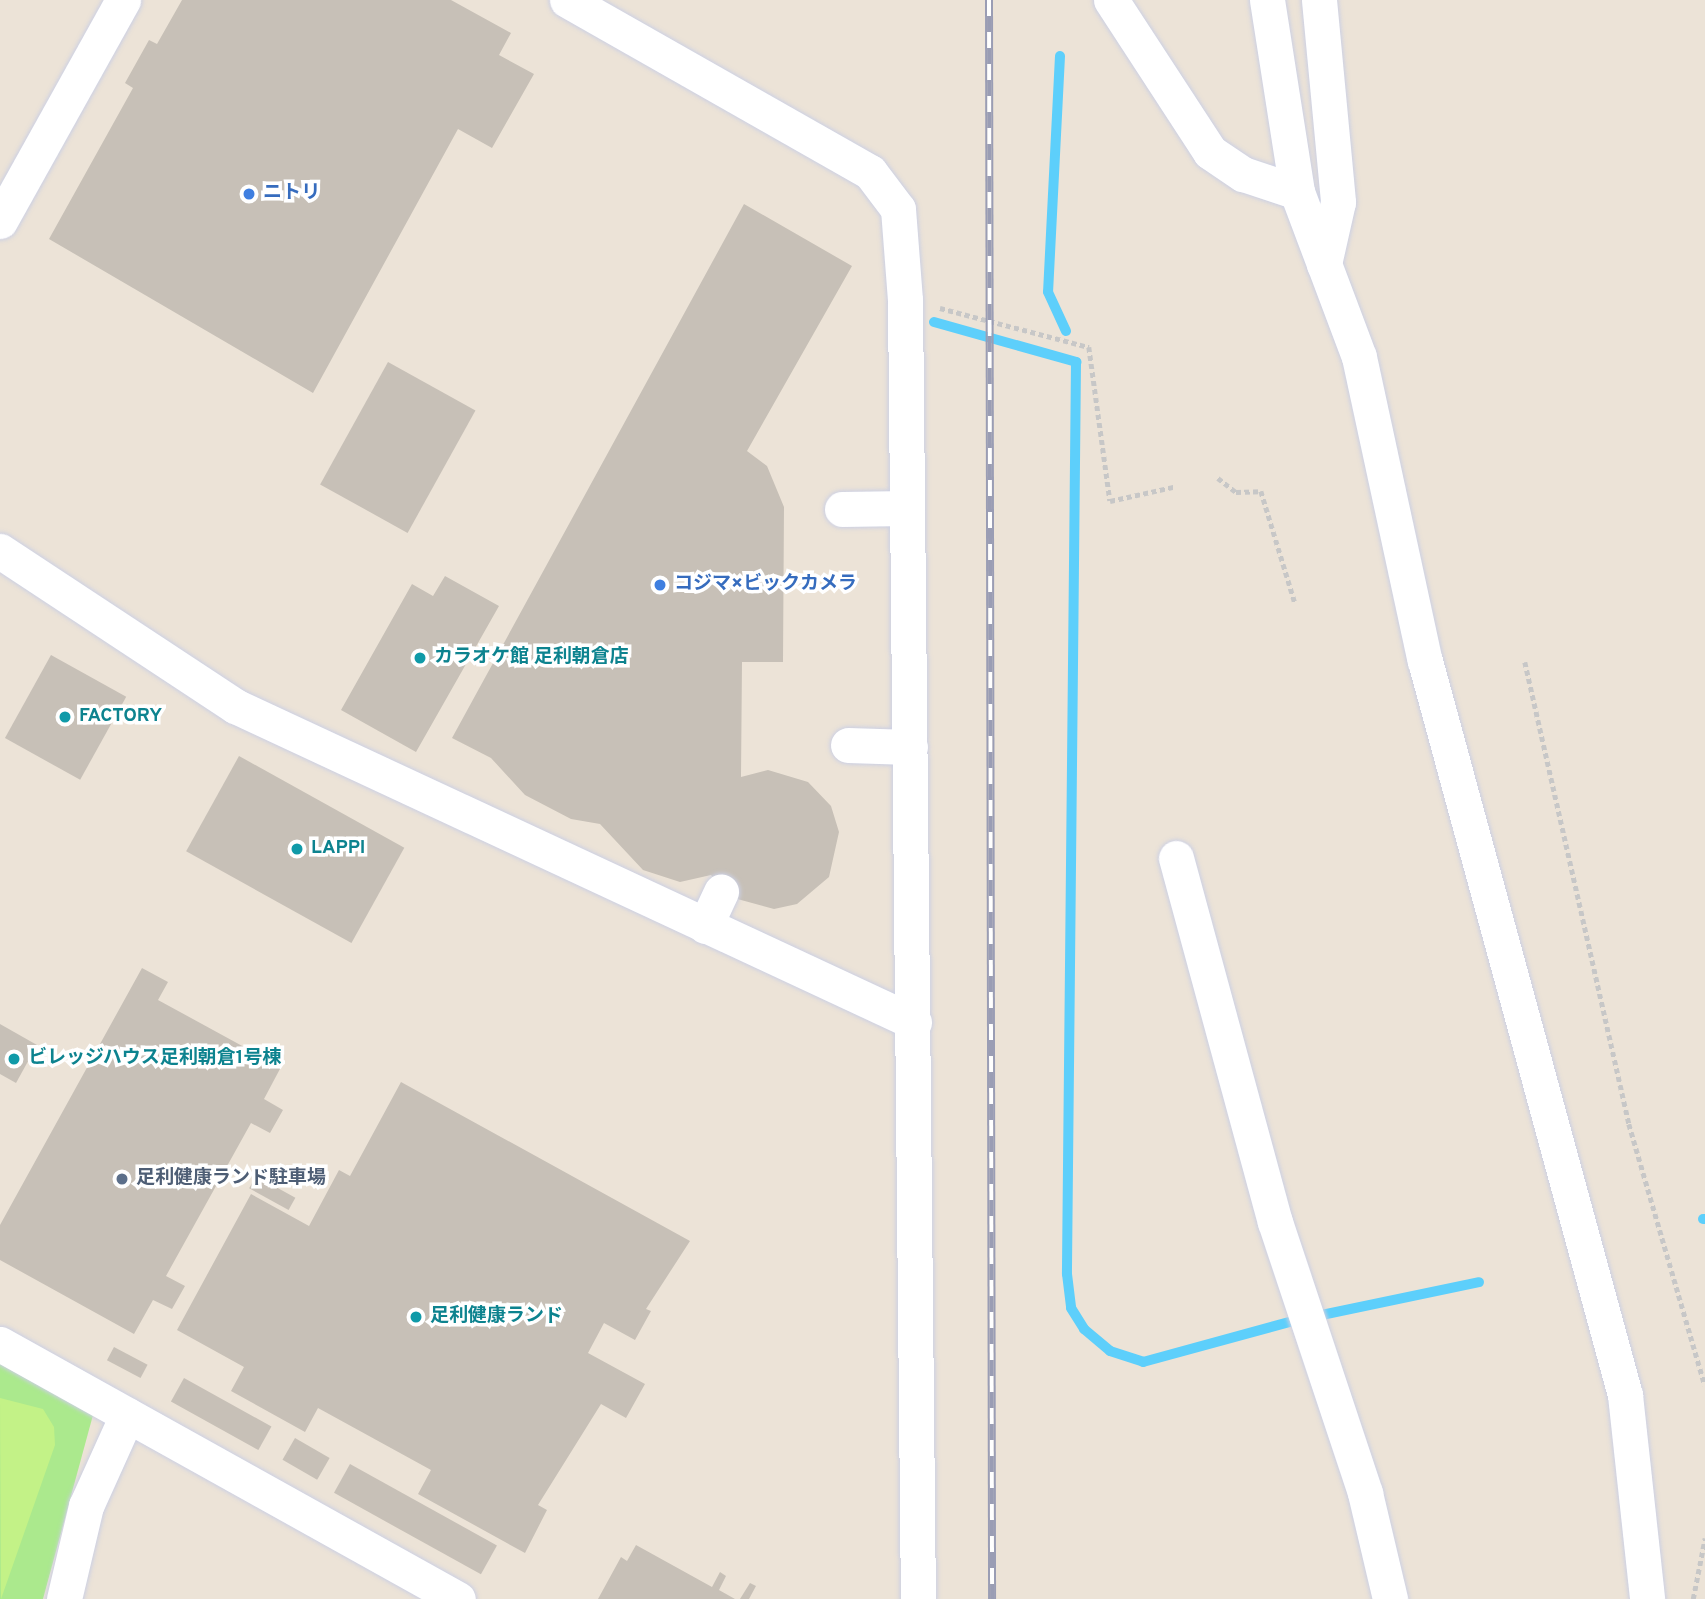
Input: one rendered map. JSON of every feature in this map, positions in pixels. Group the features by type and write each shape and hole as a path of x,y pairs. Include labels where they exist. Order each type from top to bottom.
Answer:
{"street":[{"path":"0,221 123,0"},
{"path":"568,0 870,172 898,209 905,300 918,1599"},
{"path":"1111,0 1210,152 1243,174 1297,192"},
{"path":"1267,0 1297,192 1359,357 1425,661 1625,1395 1647,1599"},
{"path":"1319,0 1338,202 1324,264"},
{"path":"842,509 907,508"},
{"path":"0,551 235,706 914,1022"},
{"path":"848,745 910,747"},
{"path":"1176,858 1275,1222 1365,1493 1390,1599"},
{"path":"705,926 721,892"},
{"path":"0,1344 458,1599"},
{"path":"64,1599 86,1506 127,1415"}],"path":[{"path":"905,300 1089,347 1110,501 1174,487"},
{"path":"1217,478 1236,492 1261,491 1295,603"},
{"path":"1525,662 1629,1124 1705,1385"},
{"path":"1693,1599 1705,1538"}],"green space":[{"path":"0,1364 93,1415 43,1599 0,1599"},
{"path":"0,1398 43,1409 54,1427 55,1445 1,1599"}],"building":[{"name":"ニトリ","path":"182,0 451,0 511,33 499,55 534,74 492,148 458,129 313,393 49,239 133,88 125,83 149,40 157,44"},
{"name":"コジマ×ビックカメラ","path":"744,204 852,266 747,451 767,466 784,507 783,662 742,662 741,777 768,770 808,782 831,806 839,832 829,877 797,904 774,909 730,897 711,875 680,882 643,870 600,824 571,819 525,795 491,758 452,738"},
{"path":"388,362 475,410 408,533 320,484"},
{"name":"カラオケ館 足利朝倉店","path":"445,576 499,606 416,752 341,710 412,584 433,596"},
{"name":"FACTORY","path":"51,655 126,697 80,780 5,738"},
{"name":"LAPPI","path":"239,756 404,848 351,943 186,851"},
{"name":"足利健康ランド駐車場","path":"142,968 168,982 158,1000 281,1067 264,1099 283,1110 270,1133 251,1123 166,1276 185,1286 172,1309 153,1300 134,1334 0,1260 0,1225"},
{"name":"ビレッジハウス足利朝倉1号棟","path":"0,1024 37,1045 16,1083 0,1074"},
{"name":"足利健康ランド","path":"401,1082 690,1241 646,1309 651,1311 635,1340 604,1323 588,1353 645,1384 626,1418 601,1404 538,1505 547,1510 525,1553 418,1494 431,1470 318,1408 305,1432 231,1391 244,1367 177,1330 251,1194 309,1226 339,1170 350,1176"},
{"path":"256,1176 295,1198 289,1210 249,1188"},
{"path":"114,1347 148,1365 141,1378 107,1360"},
{"path":"184,1378 271,1426 258,1450 171,1402"},
{"path":"295,1438 330,1458 317,1480 282,1460"},
{"path":"350,1464 497,1545 481,1574 334,1493"},
{"path":"636,1545 712,1587 720,1572 726,1576 719,1590 735,1599 598,1599 621,1557 627,1561"},
{"path":"750,1583 756,1586 749,1599 740,1599"}],"waterway":[{"path":"1060,56 1048,292 1066,331"},
{"path":"934,322 1076,362 1067,1274 1071,1308 1084,1329 1110,1351 1143,1362 1293,1321 1479,1282"}],"railway":[{"path":"989,0 992,1599"}],"place":[{"name":"ニトリ","path":"249,194"},
{"name":"コジマ×ビックカメラ","path":"660,585"},
{"name":"カラオケ館 足利朝倉店","path":"420,658"},
{"name":"FACTORY","path":"65,717"},
{"name":"LAPPI","path":"297,849"},
{"name":"ビレッジハウス足利朝倉1号棟","path":"14,1059"},
{"name":"足利健康ランド駐車場","path":"122,1179"},
{"name":"足利健康ランド","path":"416,1317"}]}
